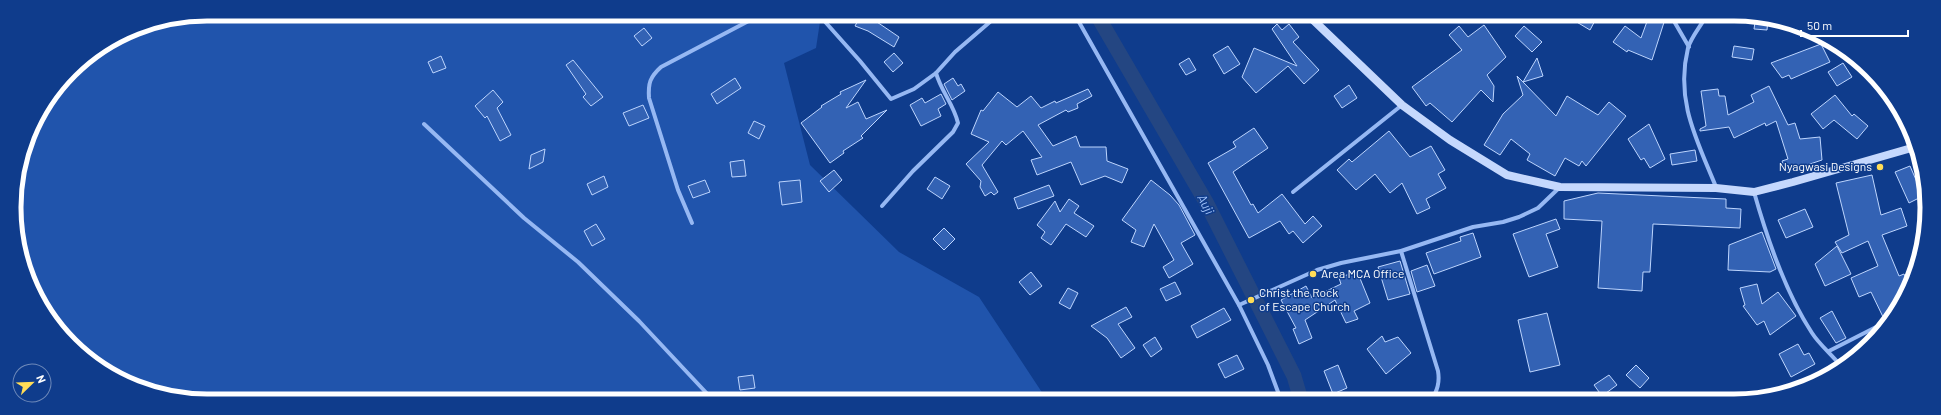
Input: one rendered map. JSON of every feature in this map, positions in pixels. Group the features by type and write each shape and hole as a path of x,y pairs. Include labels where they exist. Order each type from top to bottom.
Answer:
{"street":[{"path":"692,223 676,183 649,98 648,85 652,75 661,67 749,21"},
{"path":"824,21 891,99 914,89 936,73 955,52 991,21"},
{"path":"1078,21 1239,305 1268,365 1279,394"},
{"path":"1314,21 1402,105 1450,140 1506,175 1560,187 1716,188 1754,192 1910,148"},
{"path":"1674,21 1689,47"},
{"path":"1703,21 1689,47 1683,78 1686,107 1716,188"},
{"path":"882,206 913,171 953,132 958,123 956,112 940,86 936,73"},
{"path":"1293,192 1402,105"},
{"path":"424,124 524,218 578,262 638,321 707,394"},
{"path":"1239,305 1317,270 1341,262 1402,251 1473,227 1503,222 1519,217 1538,208 1560,187"},
{"path":"1754,192 1769,239 1799,311 1812,334 1838,362"},
{"path":"1402,251 1438,371 1439,380 1435,394"},
{"path":"1829,352 1876,327"}],"shaded area":[{"path":"195,21 820,21 816,48 784,63 810,165 899,252 979,297 1043,394 195,394 159,388 125,375 104,363 85,348 67,330 52,311 40,290 27,256 21,220 21,195 27,159 35,136 52,104 67,85 85,67 104,52 136,35 159,27"}],"building":[{"path":"858,21 875,21 899,37 894,47 868,31 855,26"},
{"path":"1575,21 1595,21 1590,30"},
{"path":"1647,21 1664,21 1652,60 1628,50 1627,52 1613,42 1625,26 1641,38"},
{"path":"1755,22 1767,25 1767,30 1754,29"},
{"path":"1277,24 1282,30 1289,24 1299,37 1293,42 1319,70 1304,84 1288,66 1256,93 1242,77 1254,48 1297,66 1272,29"},
{"path":"1484,25 1506,57 1487,75 1494,86 1493,102 1481,90 1452,122 1430,103 1426,106 1412,87 1462,50 1449,35 1459,26 1468,37"},
{"path":"1524,26 1542,42 1532,52 1515,36"},
{"path":"644,28 652,38 642,46 634,36"},
{"path":"1821,44 1830,62 1791,79 1789,75 1782,78 1771,63"},
{"path":"1228,46 1240,64 1224,74 1213,55"},
{"path":"1734,46 1754,49 1752,60 1732,57"},
{"path":"894,53 903,63 893,72 884,62"},
{"path":"441,56 446,68 433,73 428,62"},
{"path":"1189,58 1196,70 1186,75 1179,64"},
{"path":"1537,58 1543,76 1523,82"},
{"path":"573,60 603,97 591,106 583,97 586,94 566,65"},
{"path":"1843,63 1852,77 1837,86 1828,72"},
{"path":"1517,76 1556,116 1567,96 1598,115 1609,102 1626,116 1586,166 1582,161 1579,166 1565,158 1555,176 1527,160 1530,154 1511,139 1500,155 1484,145 1503,114 1523,95"},
{"path":"735,78 741,88 717,104 711,94"},
{"path":"953,78 958,86 961,84 965,91 952,100 944,84"},
{"path":"866,80 846,108 858,102 866,119 887,110 861,136 863,138 843,151 844,153 830,163 801,123 822,107 821,106 841,94 840,92"},
{"path":"1349,85 1357,98 1342,108 1334,96"},
{"path":"1769,86 1788,125 1795,123 1800,139 1820,137 1822,160 1786,172 1782,161 1788,159 1776,121 1766,126 1765,123 1734,138 1729,127 1700,131 1700,129 1706,126 1701,91 1718,89 1719,96 1725,96 1728,115 1754,102 1751,95"},
{"path":"1088,89 1092,96 1077,104 1078,108 1068,112 1066,110 1038,125 1053,146 1076,136 1080,147 1106,147 1107,161 1128,169 1122,183 1105,176 1081,185 1071,162 1037,175 1031,160 1042,157 1023,131 1006,145 1002,141 982,165 998,192 994,195 991,192 985,196 980,187 981,181 966,164 989,142 971,134 981,110 983,111 998,92 1017,107 1031,96 1041,108 1055,101 1056,103"},
{"path":"493,90 503,102 497,108 511,135 500,141 487,116 485,118 475,106"},
{"path":"941,94 946,104 938,109 941,116 921,126 910,105 922,98 925,103"},
{"path":"1835,95 1852,116 1854,114 1868,126 1857,139 1834,120 1823,129 1811,114"},
{"path":"643,105 649,118 629,126 623,113"},
{"path":"754,121 765,126 759,139 748,133"},
{"path":"1649,124 1665,159 1650,168 1644,158 1641,160 1628,139"},
{"path":"1254,128 1268,148 1233,172 1251,205 1253,204 1258,213 1282,194 1305,224 1313,216 1322,226 1303,243 1293,231 1289,234 1280,221 1249,238 1208,163 1236,147 1233,142"},
{"path":"1389,131 1410,157 1431,146 1445,170 1438,174 1446,188 1426,199 1430,208 1417,214 1402,183 1390,193 1375,174 1356,190 1337,170 1349,159 1352,162"},
{"path":"545,149 543,162 529,169 531,155"},
{"path":"1695,150 1697,161 1672,165 1670,154"},
{"path":"744,160 746,176 732,177 730,162"},
{"path":"1910,166 1918,185 1920,198 1909,203 1895,172"},
{"path":"834,170 842,180 829,192 820,181"},
{"path":"1872,175 1881,215 1901,208 1907,226 1882,235 1899,276 1904,274 1906,279 1895,301 1883,318 1871,292 1859,297 1851,278 1878,266 1868,241 1842,253 1835,242 1849,235 1836,183"},
{"path":"604,176 608,187 592,195 587,184"},
{"path":"935,177 950,186 942,199 927,189"},
{"path":"705,180 710,192 693,198 688,186"},
{"path":"800,180 802,202 782,205 779,182"},
{"path":"1151,180 1170,195 1179,205 1195,235 1181,243 1193,264 1169,278 1163,267 1174,260 1154,224 1144,247 1131,242 1136,230 1122,220"},
{"path":"1049,185 1054,196 1018,209 1014,198"},
{"path":"1598,193 1726,199 1726,208 1741,209 1740,228 1653,224 1650,272 1643,272 1642,291 1598,288 1602,221 1564,219 1564,201"},
{"path":"1069,199 1079,206 1074,213 1094,226 1086,237 1066,224 1051,245 1041,238 1045,232 1037,225 1055,201 1060,212"},
{"path":"1805,209 1813,227 1786,238 1778,220"},
{"path":"1556,219 1560,229 1546,234 1558,267 1529,277 1513,234"},
{"path":"596,224 605,239 592,246 584,231"},
{"path":"944,228 955,239 944,250 933,239"},
{"path":"1762,232 1776,269 1770,272 1728,270 1729,245"},
{"path":"1473,233 1481,257 1434,274 1426,253 1461,241 1460,237"},
{"path":"1837,246 1851,274 1825,286 1815,264"},
{"path":"1400,261 1410,294 1388,300 1378,267"},
{"path":"1427,265 1435,286 1417,292 1411,271"},
{"path":"1357,271 1370,303 1354,311 1358,319 1346,323 1335,300 1305,320 1312,338 1299,344 1293,329 1296,328 1281,300 1306,286 1312,298 1341,284 1339,278"},
{"path":"1031,272 1042,286 1030,295 1019,282"},
{"path":"1175,282 1181,294 1166,301 1160,289"},
{"path":"1757,284 1762,304 1778,292 1796,316 1770,335 1764,321 1757,325 1743,306 1745,305 1740,288"},
{"path":"1068,288 1078,293 1070,309 1059,303"},
{"path":"1126,307 1132,317 1118,324 1135,348 1121,358 1107,338 1091,326"},
{"path":"1224,308 1231,320 1197,338 1191,326"},
{"path":"1832,311 1846,338 1836,343 1820,318"},
{"path":"1547,313 1560,365 1530,372 1518,320"},
{"path":"1382,336 1385,342 1398,337 1411,353 1386,374 1367,349"},
{"path":"1155,337 1162,349 1151,357 1143,345"},
{"path":"1798,344 1804,355 1809,353 1815,364 1791,377 1779,354"},
{"path":"1237,355 1244,369 1225,378 1218,364"},
{"path":"1338,365 1347,388 1333,394 1324,371"},
{"path":"1636,365 1649,378 1640,388 1626,375"},
{"path":"753,375 755,388 740,390 738,377"},
{"path":"1609,375 1617,385 1605,394 1601,394 1594,385"}],"waterway":[{"name":"Auji","path":"1100,21 1206,202 1294,376 1299,394"}],"place":[{"name":"Nyagwasi Designs","path":"1880,167"},
{"name":"Area MCA Office","path":"1313,274"},
{"name":"Christ the Rock of Escape Church","path":"1251,300"}]}
